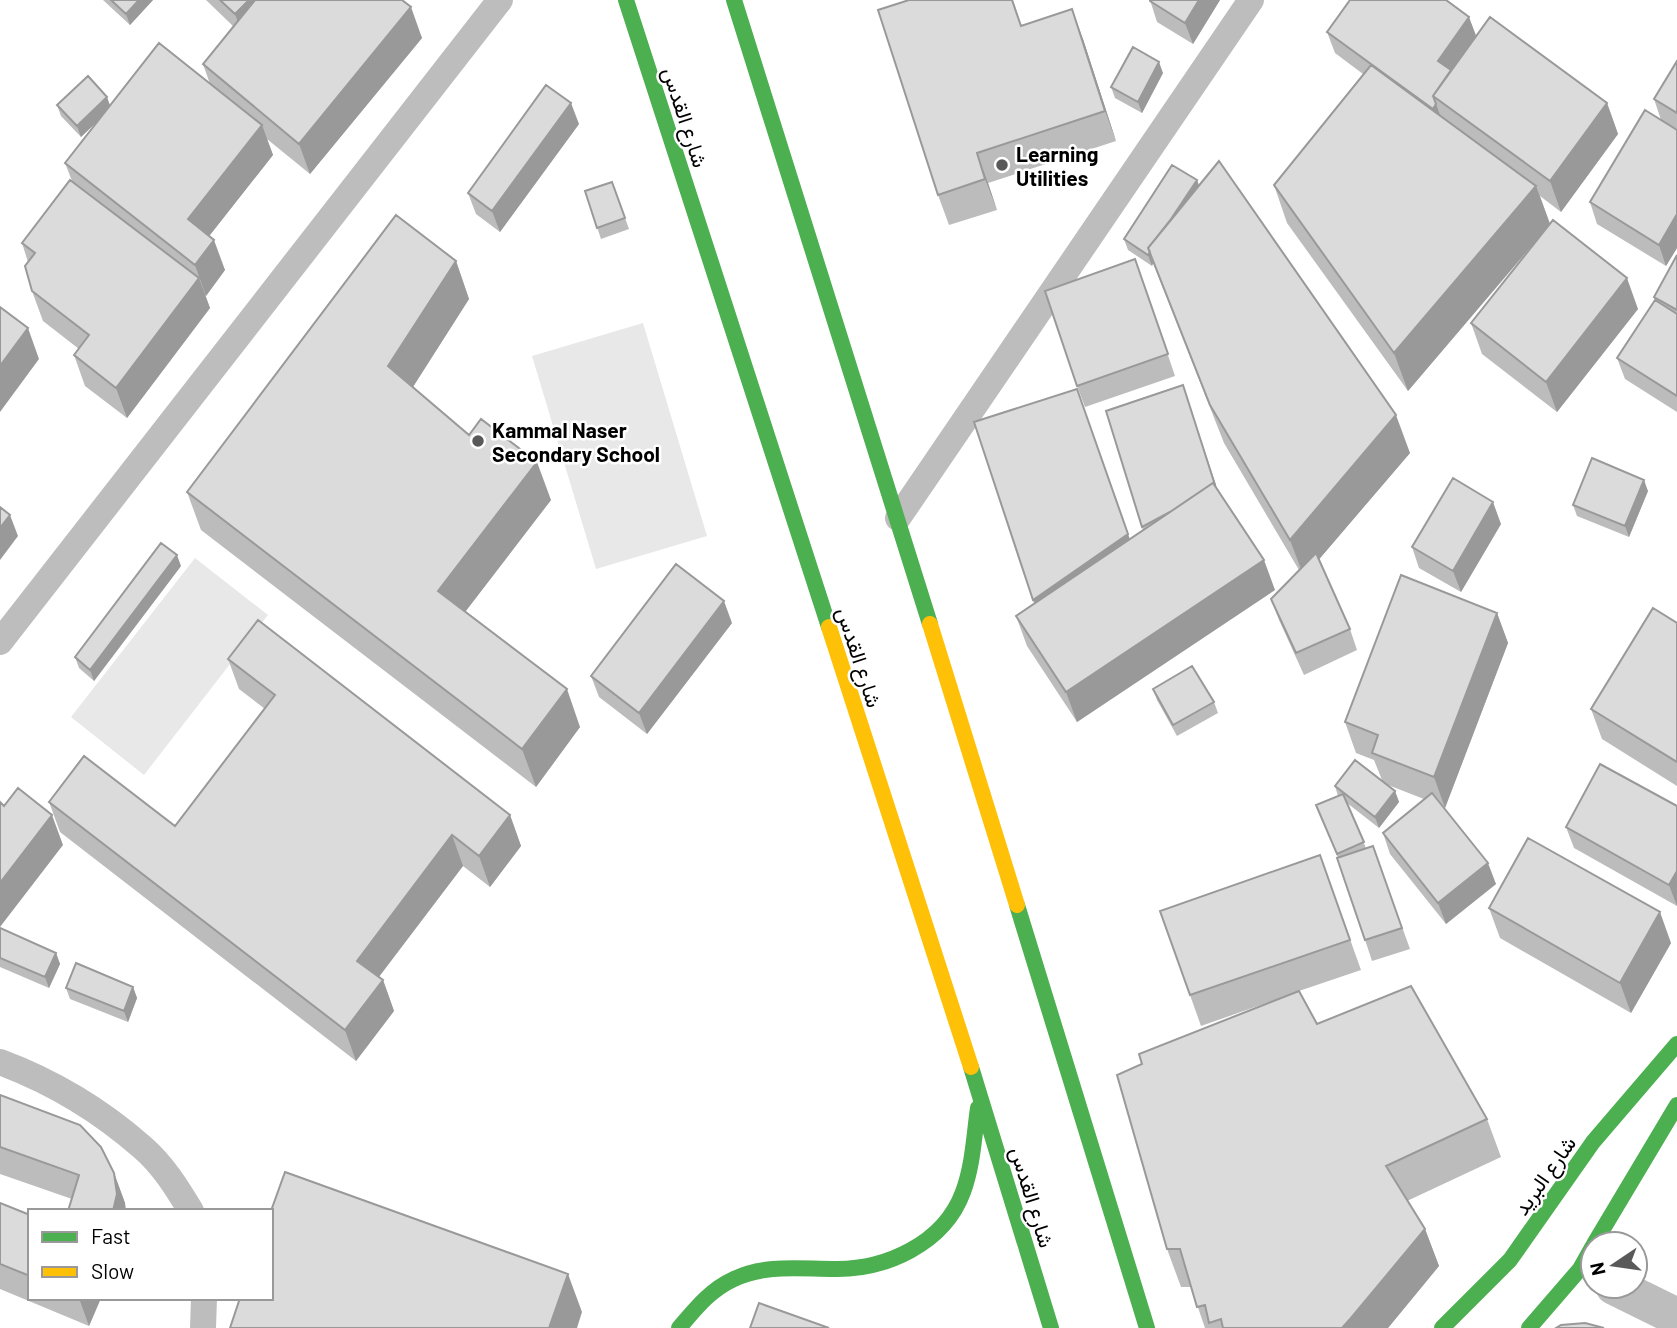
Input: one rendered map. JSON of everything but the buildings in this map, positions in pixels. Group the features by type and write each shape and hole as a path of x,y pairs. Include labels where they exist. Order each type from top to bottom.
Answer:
{"main road":[{"name":"شارع القدس","path":"626,0 980,1095 1051,1328"},
{"path":"734,0 898,517 1147,1328"},
{"name":"شارع البريد","path":"1442,1328 1510,1260 1593,1142 1677,1044"},
{"path":"681,1326 704,1298 737,1277 787,1266 851,1269 880,1263 907,1253 927,1240 958,1203 968,1178 980,1095"},
{"path":"1606,1230 1677,1105"},
{"path":"1529,1328 1579,1271"}],"street":[{"path":"1642,1300 1677,1317"}],"lane":[{"path":"0,642 500,0"},
{"path":"898,517 1251,0"},
{"path":"0,1062 84,1102 143,1147 170,1177 190,1209"},
{"path":"203,1328 204,1300"}],"shaded area":[{"path":"643,323 707,536 596,569 532,356"},
{"path":"195,558 268,615 144,775 71,717"}],"traffic: fast":[{"path":"626,0 829,627"},
{"path":"734,0 930,624"},
{"path":"1017,905 1147,1328"},
{"path":"1442,1328 1510,1260 1593,1142 1677,1044"},
{"path":"971,1067 1051,1328"},
{"path":"1602,1230 1677,1105"},
{"path":"679,1328 711,1294 725,1283 746,1274 770,1269 834,1269 873,1265 911,1250 927,1239 942,1226 963,1192 971,1161 978,1108"},
{"path":"1529,1328 1579,1270"}],"traffic: slow":[{"path":"930,624 1017,905"},
{"path":"829,627 971,1067"}],"place":[{"name":"Learning Utilities","path":"1002,165"},
{"name":"Kammal Naser Secondary School","path":"478,441"}]}
